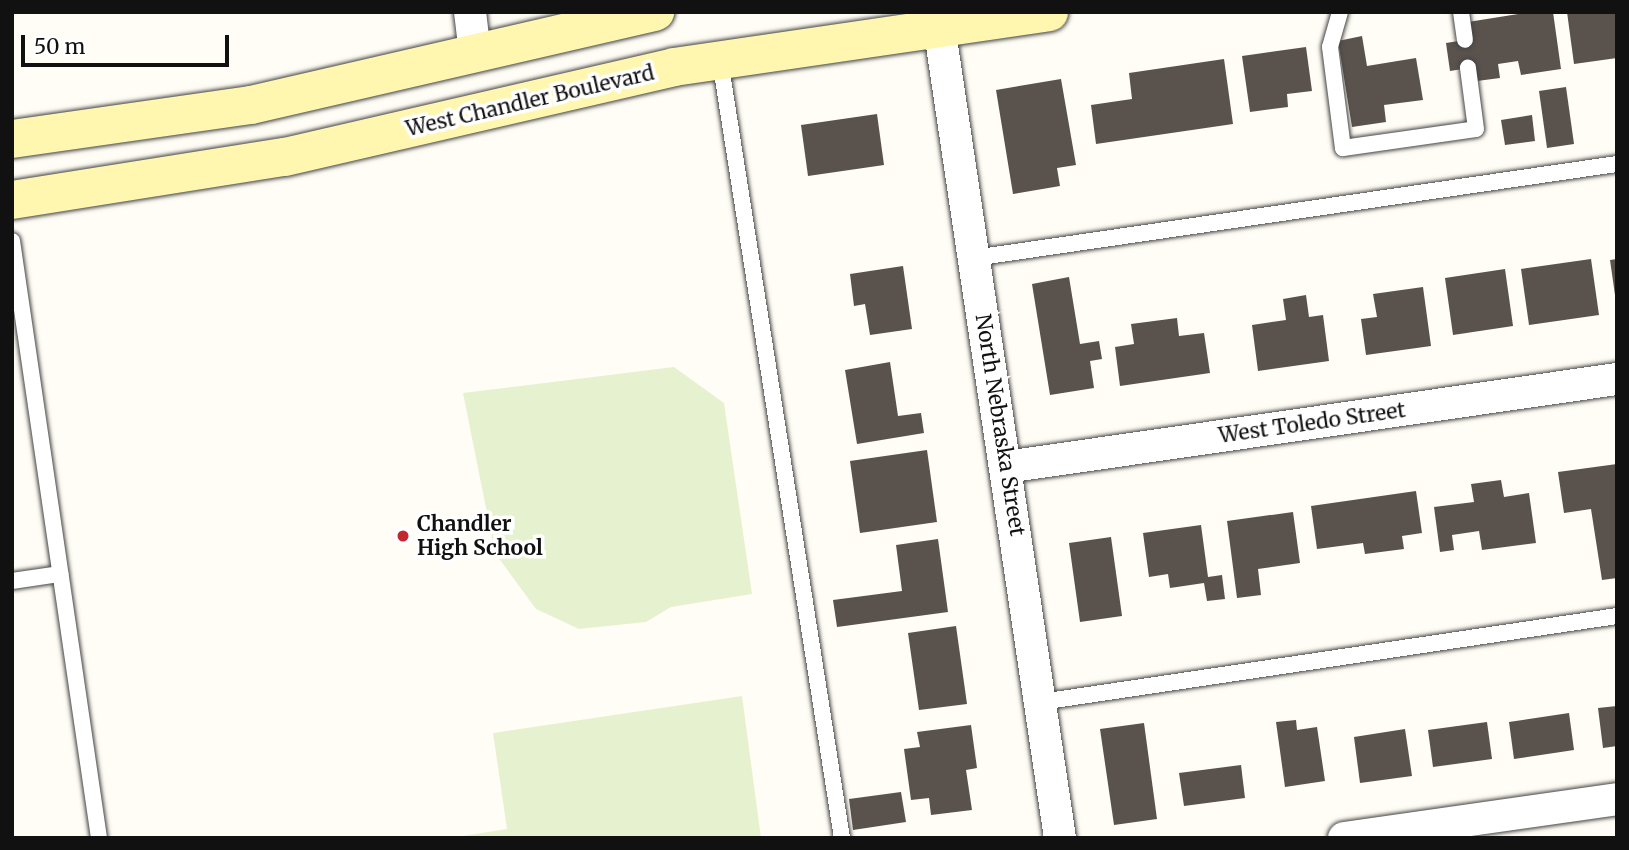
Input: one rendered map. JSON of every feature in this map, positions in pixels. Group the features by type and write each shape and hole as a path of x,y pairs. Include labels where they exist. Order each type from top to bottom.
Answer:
{"main road":[{"path":"12,139 251,105 655,12"},
{"name":"West Chandler Boulevard","path":"12,201 285,157 720,60 938,21 1049,12"}],"street":[{"path":"470,12 475,53"},
{"name":"North Nebraska Street","path":"938,21 1060,838"},
{"name":"West Toledo Street","path":"1006,467 1617,379"},
{"path":"1344,838 1617,799"}],"lane":[{"path":"1340,12 1330,47 1343,148 1476,129 1468,68"},
{"path":"1461,12 1465,40"},
{"path":"720,60 842,838"},
{"path":"974,258 1617,164"},
{"path":"12,241 99,838"},
{"path":"12,581 60,574"},
{"path":"1041,702 1617,616"}],"green space":[{"path":"674,367 724,403 752,594 671,607 646,622 579,629 536,609 495,553 463,393"},
{"path":"742,696 761,838 450,838 507,829 493,733"}],"building":[{"path":"1531,12 1553,12 1561,69 1521,75 1518,61 1498,64 1500,78 1477,81 1475,67 1450,71 1446,43 1471,39 1468,22"},
{"path":"1567,12 1617,12 1617,58 1574,64"},
{"path":"1362,36 1367,66 1416,58 1423,100 1384,105 1386,122 1352,127 1338,41"},
{"path":"1306,47 1312,91 1287,94 1288,107 1250,112 1242,56"},
{"path":"1224,59 1233,124 1096,144 1091,105 1132,99 1129,73"},
{"path":"1061,79 1076,165 1057,168 1060,186 1013,194 996,90"},
{"path":"1566,87 1574,144 1547,148 1539,91"},
{"path":"877,114 884,165 808,176 801,125"},
{"path":"1532,115 1535,141 1505,145 1501,120"},
{"path":"1591,259 1599,315 1529,325 1521,269"},
{"path":"1617,259 1617,295 1615,295 1610,260"},
{"path":"903,266 912,329 870,335 865,304 854,306 850,274"},
{"path":"1505,269 1513,326 1453,335 1445,278"},
{"path":"1069,277 1080,344 1099,341 1102,359 1090,361 1094,388 1050,395 1032,284"},
{"path":"1423,287 1431,346 1366,355 1361,319 1377,317 1373,294"},
{"path":"1306,295 1309,317 1323,315 1329,361 1258,371 1252,325 1286,320 1283,299"},
{"path":"1177,318 1179,336 1204,333 1210,373 1120,386 1115,347 1134,344 1131,324"},
{"path":"890,362 898,416 921,413 924,433 857,444 845,370"},
{"path":"927,450 937,522 860,533 850,461"},
{"path":"1617,464 1617,578 1602,580 1591,509 1564,513 1558,472"},
{"path":"1501,480 1504,497 1529,493 1536,543 1482,550 1479,531 1452,535 1454,550 1440,552 1434,507 1474,502 1471,484"},
{"path":"1416,491 1422,533 1402,536 1404,549 1365,554 1363,543 1317,549 1311,506"},
{"path":"1293,512 1300,563 1258,569 1261,595 1237,598 1227,521"},
{"path":"1201,525 1208,577 1222,575 1225,599 1207,601 1204,583 1170,588 1168,574 1149,577 1143,533"},
{"path":"1111,537 1122,616 1080,622 1069,543"},
{"path":"938,539 948,612 837,627 833,600 902,591 896,545"},
{"path":"956,626 967,704 919,710 908,633"},
{"path":"1617,706 1617,746 1603,748 1598,708"},
{"path":"1569,713 1574,750 1514,759 1509,722"},
{"path":"1296,720 1297,730 1317,727 1325,781 1285,787 1276,722"},
{"path":"1487,722 1492,759 1433,767 1428,730"},
{"path":"1144,723 1157,819 1114,825 1100,729"},
{"path":"971,725 977,768 966,770 972,810 931,815 929,798 911,800 904,749 920,747 917,732"},
{"path":"1405,729 1412,776 1360,783 1354,737"},
{"path":"1241,765 1245,798 1184,806 1179,773"},
{"path":"901,792 906,822 853,830 849,799"}],"place":[{"name":"Chandler High School","path":"403,536"}]}
